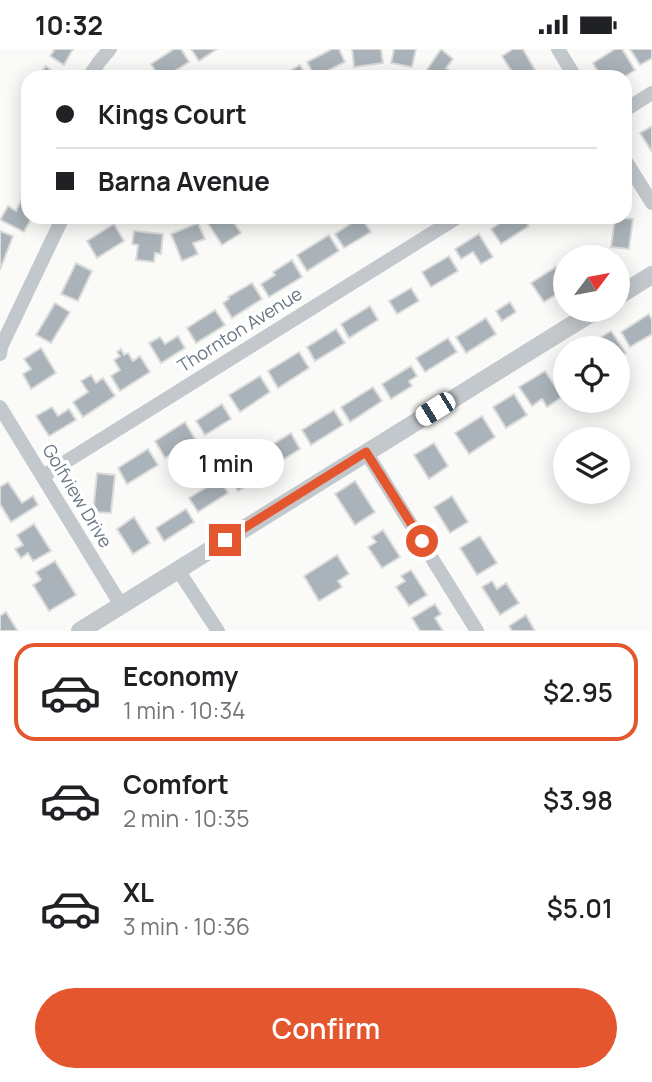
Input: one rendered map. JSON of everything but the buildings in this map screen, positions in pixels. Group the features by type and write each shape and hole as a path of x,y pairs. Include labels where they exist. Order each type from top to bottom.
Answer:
{"street":[{"path":"94,70 110,49"},
{"path":"558,49 571,70"},
{"path":"632,106 652,93"},
{"path":"632,171 652,203"},
{"path":"0,354 60,224"},
{"name":"Thornton Avenue","path":"43,476 447,224"},
{"path":"630,289 652,275"},
{"path":"80,631 577,322"},
{"name":"Golfview Drive","path":"0,407 121,605"},
{"path":"366,452 478,631"},
{"path":"177,570 218,631"}],"route":[{"path":"225,540 366,452 422,541"}]}
